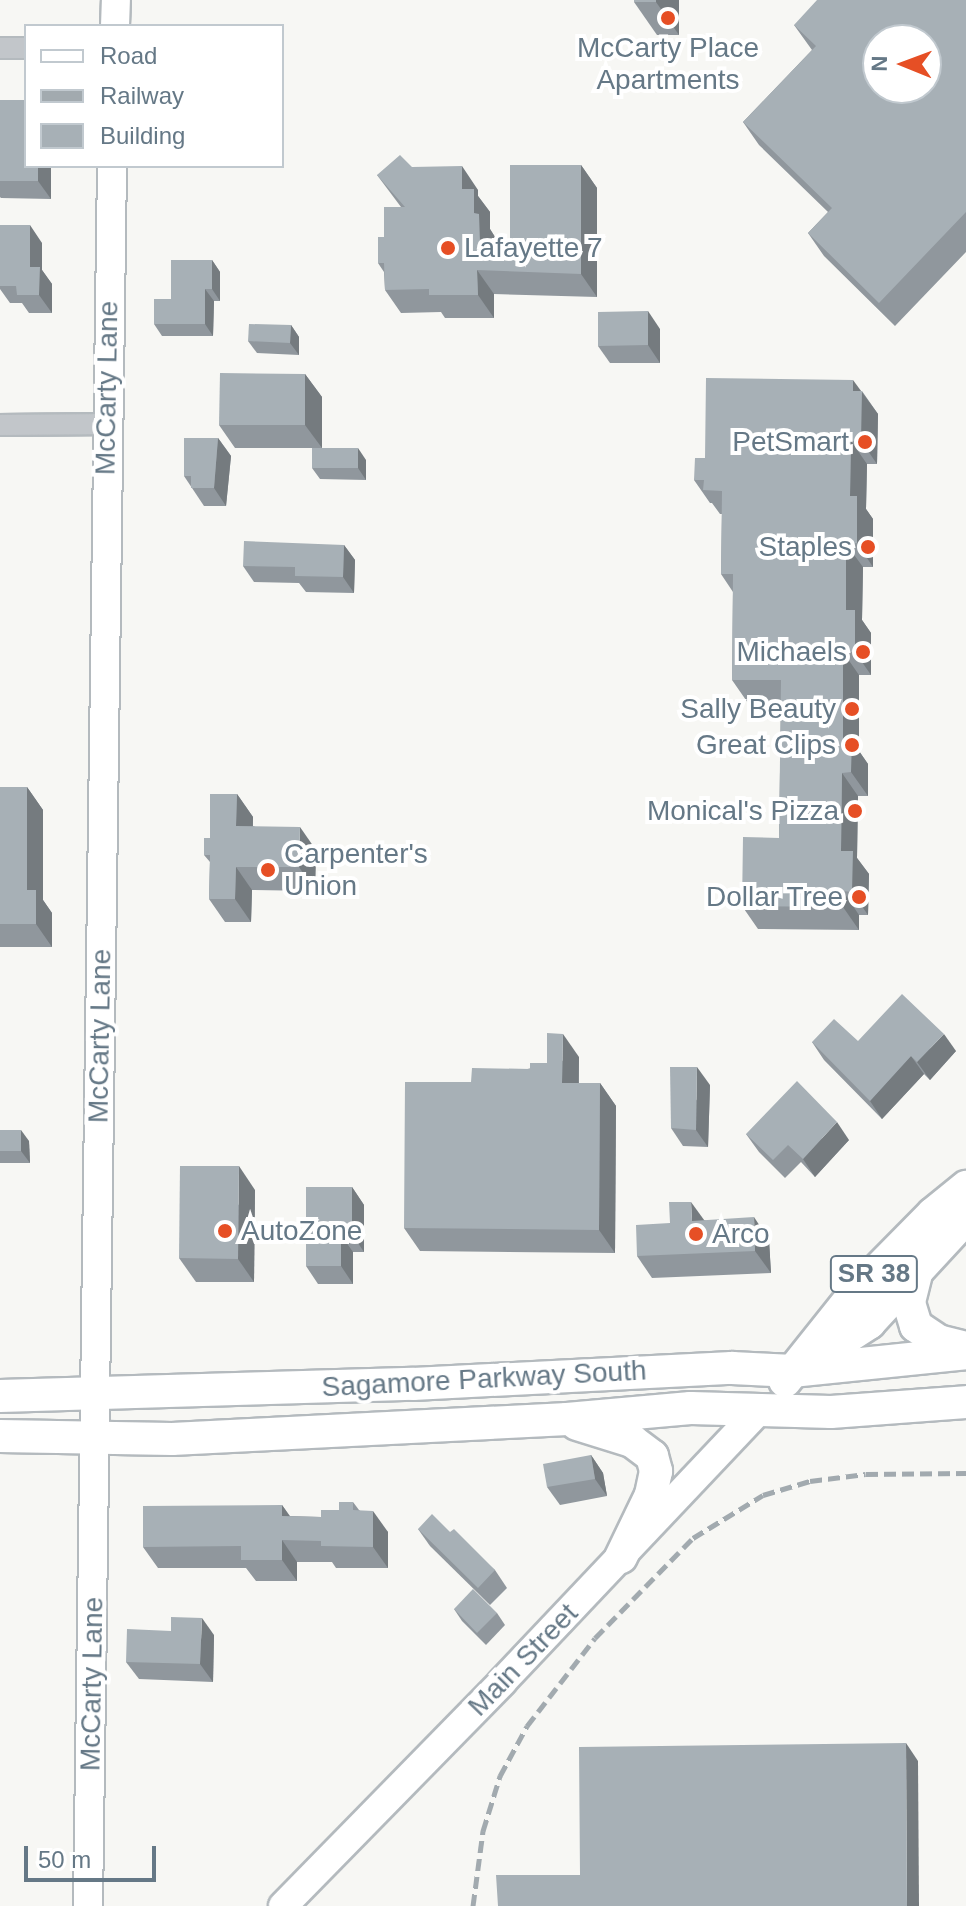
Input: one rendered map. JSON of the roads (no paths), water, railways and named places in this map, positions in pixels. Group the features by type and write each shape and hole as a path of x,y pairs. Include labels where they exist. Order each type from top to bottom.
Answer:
{"main road":[{"path":"115,24 116,0"},
{"name":"McCarty Lane","path":"88,1906 106,424 112,168"},
{"name":"SR 38","path":"759,1410 855,1293 933,1214 966,1187"},
{"name":"SR 38","path":"793,1371 858,1332 966,1218"},
{"path":"917,1270 909,1303 916,1326 938,1341 966,1350"},
{"name":"Sagamore Parkway South","path":"0,1396 413,1384 654,1370 732,1368 793,1371 966,1350"},
{"name":"Sagamore Parkway South","path":"0,1436 172,1439 567,1419 691,1408 831,1412 966,1402"},
{"name":"Main Street","path":"283,1906 759,1410"},
{"path":"567,1419 632,1441 652,1456 656,1471 651,1495 621,1557"}],"street":[{"path":"0,48 24,48"},
{"path":"0,425 106,424"}],"railway":[{"path":"473,1906 483,1831 500,1776 527,1726 595,1638 693,1538 763,1495 810,1481 866,1474 966,1473"}],"place":[{"name":"McCarty Place Apartments","path":"668,18"},
{"name":"Lafayette 7","path":"448,248"},
{"name":"PetSmart","path":"865,442"},
{"name":"Staples","path":"868,547"},
{"name":"Michaels","path":"863,652"},
{"name":"Sally Beauty","path":"852,709"},
{"name":"Great Clips","path":"852,745"},
{"name":"Monical's Pizza","path":"855,811"},
{"name":"Carpenter's Union","path":"268,870"},
{"name":"Dollar Tree","path":"859,897"},
{"name":"AutoZone","path":"225,1231"},
{"name":"Arco","path":"696,1234"}]}
